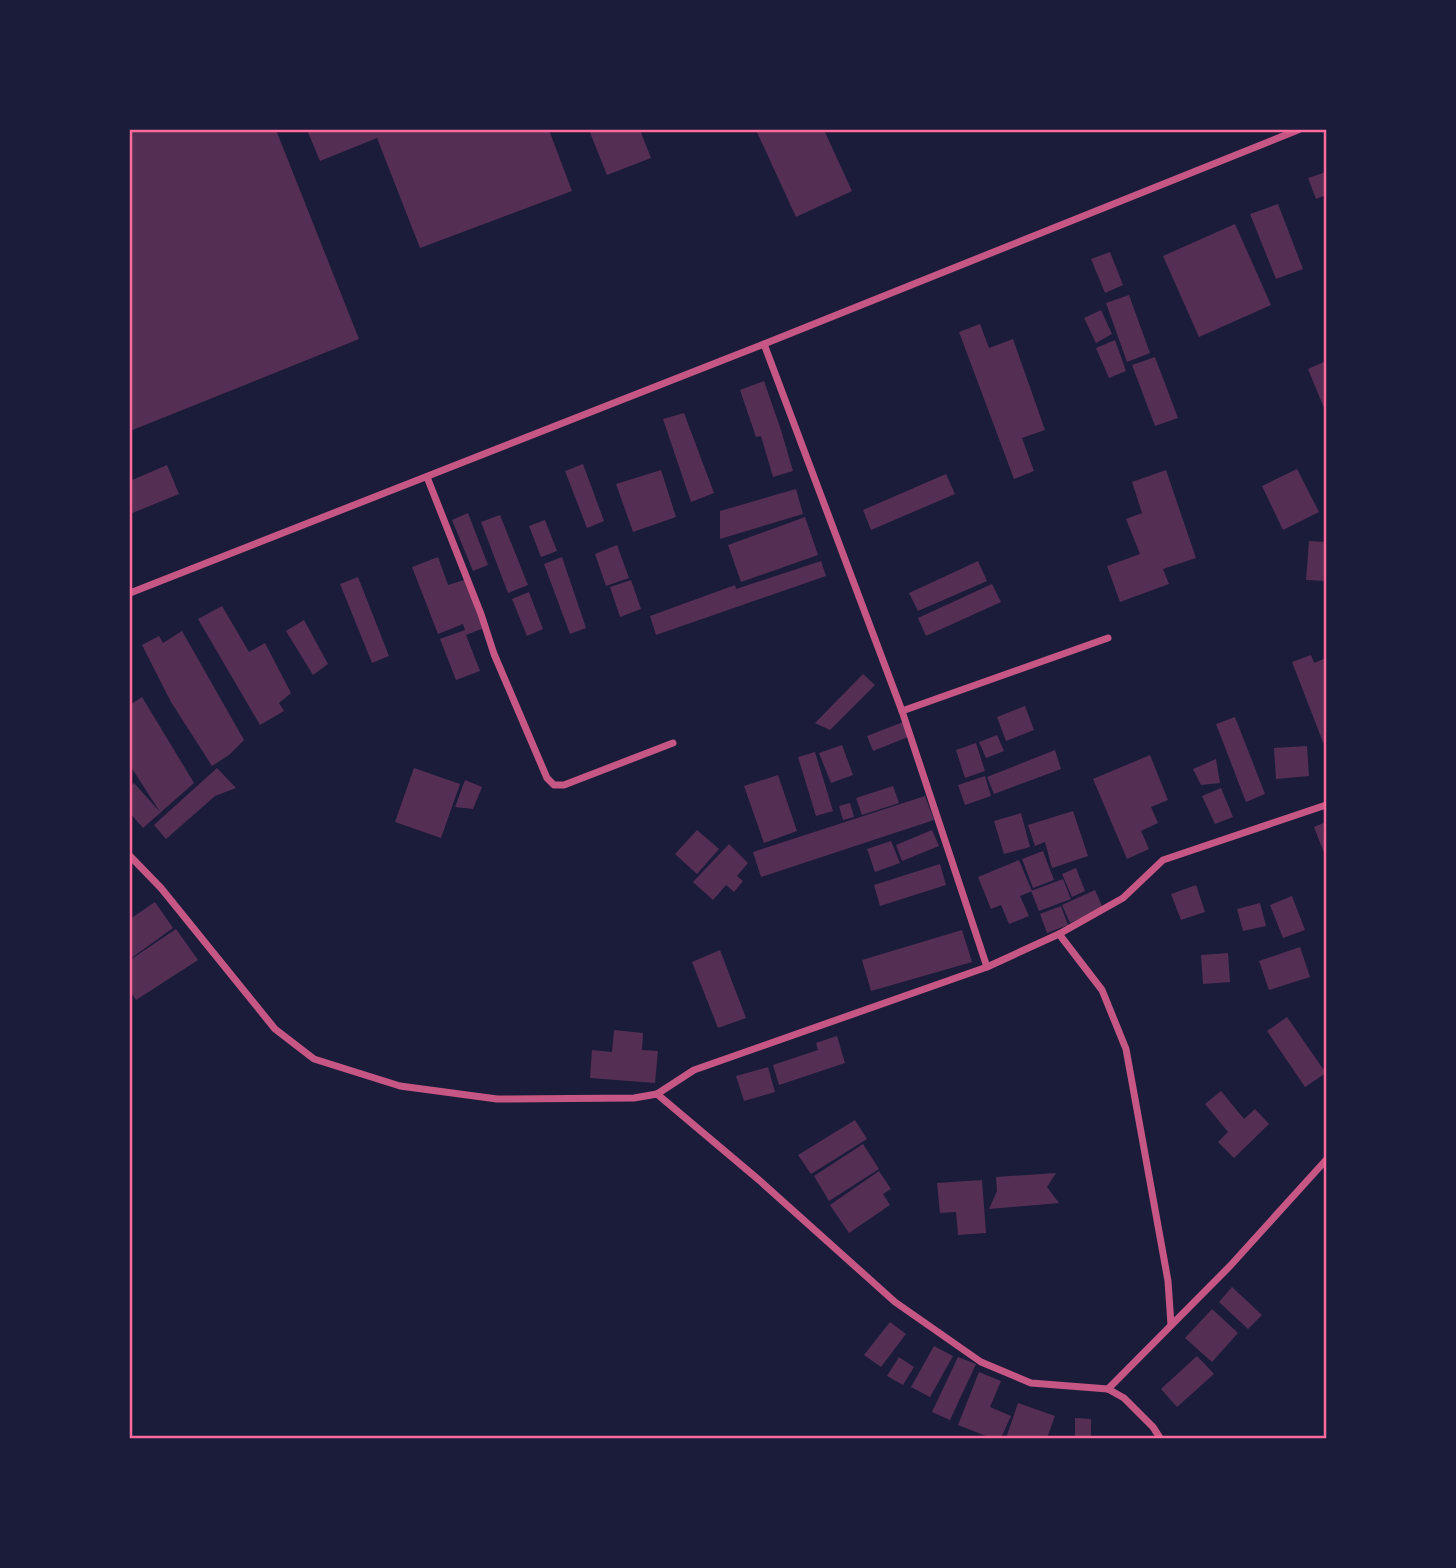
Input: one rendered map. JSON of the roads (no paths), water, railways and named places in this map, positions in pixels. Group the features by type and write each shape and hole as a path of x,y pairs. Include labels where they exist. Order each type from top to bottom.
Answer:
{"street":[{"path":"130,593 764,344 1298,130"},
{"path":"764,344 902,711 988,967"},
{"path":"426,477 481,614 494,654 547,778 554,785 564,785 673,743"},
{"path":"902,711 1108,638"},
{"path":"130,856 161,888 275,1029 314,1059 400,1086 497,1099 634,1098 657,1094 694,1070 988,967 1059,934 1123,898 1163,860 1326,805"},
{"path":"1059,934 1102,990 1126,1049 1168,1281 1171,1325"},
{"path":"657,1094 759,1180 895,1302 981,1362 1031,1383 1108,1389 1124,1398 1153,1427 1160,1438"},
{"path":"1108,1389 1230,1266 1326,1160"}]}
